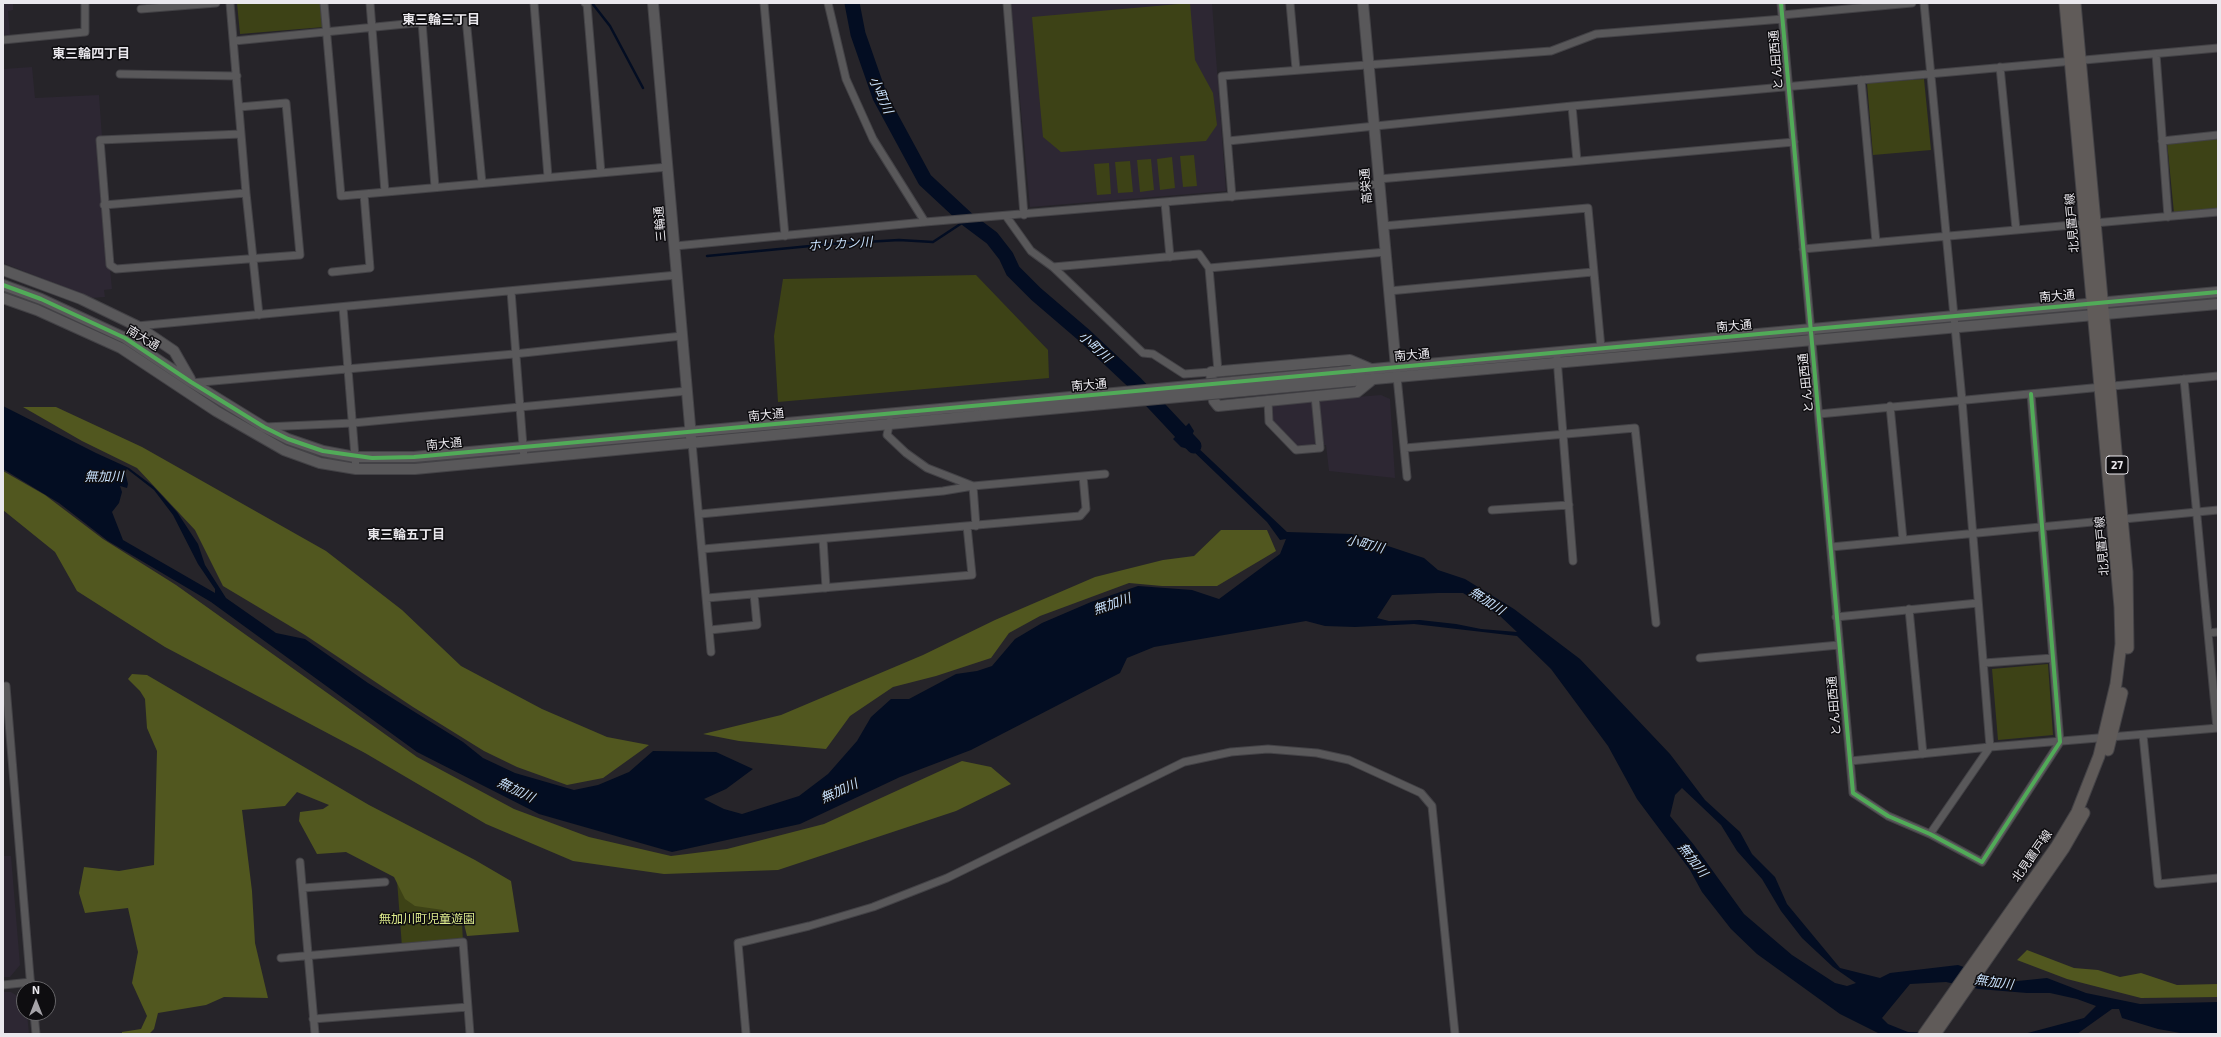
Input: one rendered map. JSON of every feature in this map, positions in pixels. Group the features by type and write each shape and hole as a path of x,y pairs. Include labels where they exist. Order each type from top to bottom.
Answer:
{"main road":[{"name":"北見置戸線","path":"1924,1034 2021,902 2064,848 2083,816 2098,779 2124,680 2128,645 2127,572 2118,520 2104,387 2075,62 2065,3"},
{"name":"北見置戸線","path":"2075,3 2075,62"},
{"name":"北見置戸線","path":"1935,1034 2021,902"}],"street":[{"path":"3,40 85,32 85,3"},
{"path":"142,9 216,3"},
{"path":"230,3 237,76 238,108 259,315"},
{"path":"324,3 341,196 668,166"},
{"path":"370,3 386,192"},
{"path":"534,3 548,178"},
{"path":"585,3 587,4 601,173"},
{"name":"三輪通","path":"653,3 692,443"},
{"path":"764,3 785,236"},
{"path":"828,3 846,79 873,139 925,222"},
{"path":"1007,3 1024,215"},
{"path":"1290,3 1296,69"},
{"name":"高栄通","path":"1363,3 1397,372"},
{"name":"とん田西通","path":"1781,3 1820,414 1838,645 1853,793 1888,816 1930,834"},
{"path":"1232,198 1222,76 1296,69 1551,51 1596,34 1782,17 1912,3"},
{"path":"1924,3 1962,400 1990,747 1930,834 1982,862 2060,742 2031,394"},
{"path":"234,41 466,18 482,183"},
{"path":"422,22 435,188"},
{"path":"1228,141 1572,106 2218,48"},
{"path":"2156,54 2168,217"},
{"path":"2000,67 2016,229"},
{"path":"120,74 237,76"},
{"path":"1861,80 1876,242"},
{"path":"238,108 286,103 300,255 253,260 116,269 110,265 104,206 100,140 241,134"},
{"path":"1572,106 1577,162"},
{"path":"2162,141 2218,136"},
{"path":"675,246 935,221 1232,198 1577,162 1794,142"},
{"path":"104,206 246,193"},
{"path":"332,272 370,268 364,194"},
{"path":"1165,203 1170,256"},
{"path":"1383,226 1588,208 1601,348"},
{"path":"1804,249 2218,212"},
{"path":"1006,216 1031,251 1053,268 1143,353 1152,354 1184,374 1215,372 1350,360 1372,374 1357,392 1218,406 1214,401 1215,372 1209,268 1199,254 1053,268"},
{"path":"1209,268 1386,252"},
{"path":"3,270 81,299 137,326 174,351 191,382"},
{"path":"1389,291 1593,272"},
{"path":"137,326 677,275"},
{"name":"南大通","path":"3,285 41,298 125,338 191,382 264,427 304,445 355,457 414,457 890,412 984,410"},
{"path":"511,291 514,354 524,458"},
{"name":"南大通","path":"1397,372 1601,348 2218,292"},
{"name":"南大通","path":"3,298 37,310 121,348 259,437 284,450 320,463 356,469 415,469 890,424 984,410 1372,374 1557,364 2218,304"},
{"path":"343,307 356,469"},
{"path":"182,388 191,382 514,354 682,336"},
{"path":"1556,353 1570,505 1573,561"},
{"path":"1397,372 1407,477"},
{"path":"1820,414 1890,406 2218,376"},
{"path":"1850,761 1990,747 2217,728 2215,671 2208,633 2184,379"},
{"path":"264,427 353,422 520,408 687,391"},
{"path":"1268,401 1269,422 1296,450 1320,448 1315,396"},
{"path":"1890,406 1903,540"},
{"path":"890,412 890,424 887,435 906,453 927,468 973,486"},
{"path":"1405,448 1636,428 1656,623"},
{"path":"692,443 708,598 711,652"},
{"path":"700,514 1105,474"},
{"path":"703,549 1080,516 1086,509 1083,476"},
{"path":"973,486 976,526"},
{"path":"1492,510 1570,505"},
{"path":"1831,547 1972,532 2218,510"},
{"path":"708,598 972,575 967,526"},
{"path":"823,539 826,588"},
{"path":"710,630 757,625 754,594"},
{"path":"1836,617 1978,603"},
{"path":"1909,609 1923,754"},
{"path":"2208,633 2218,632"},
{"path":"1700,658 1838,645"},
{"path":"1984,663 2053,658"},
{"path":"6,686 31,981"},
{"path":"2143,734 2158,884 2218,878"},
{"path":"746,1034 738,943 809,926 873,907 947,878 1184,762 1231,752 1268,749 1317,753 1349,760 1421,793 1432,806 1456,1034"},
{"path":"300,862 314,1019 314,1034"},
{"path":"303,888 385,882"},
{"path":"281,958 463,942 470,1034"},
{"path":"3,985 16,985"},
{"path":"314,1019 468,1006"},
{"path":"35,1021 36,1034"}],"shaded area":[{"path":"3,3 13,3 13,10 8,11 10,35 3,35"},
{"path":"1011,3 1212,3 1226,191 1030,207"},
{"path":"32,67 35,98 99,95 102,137 97,138 112,289 104,290 105,297 91,298 3,263 3,69"},
{"path":"1381,395 1390,399 1395,478 1329,471 1326,445 1297,447 1272,420 1270,404"},
{"path":"3,856 11,856 20,965 10,977 3,977"},
{"path":"3,992 11,992 16,995 16,1021 28,1021 29,1034 3,1034"}],"green space":[{"path":"237,3 322,3 324,27 240,34"},
{"path":"1190,3 1195,60 1213,93 1217,125 1206,141 1061,152 1043,137 1032,17"},
{"path":"1924,79 1931,150 1873,155 1867,83"},
{"path":"2218,138 2218,209 2174,213 2167,142"},
{"path":"1194,155 1197,186 1183,187 1180,156"},
{"path":"1172,157 1175,188 1160,190 1157,159"},
{"path":"1151,159 1154,190 1140,192 1137,160"},
{"path":"1130,161 1133,192 1118,193 1115,162"},
{"path":"1109,163 1111,194 1097,195 1094,164"},
{"path":"976,275 1048,350 1049,378 778,402 774,336 783,279"},
{"path":"23,407 56,407 142,447 326,551 402,610 461,666 542,709 607,737 649,745 603,778 567,785 517,767 484,751 413,707 305,635 223,586 195,530 137,468 82,441"},
{"path":"3,471 45,495 103,539 176,585 417,757 514,809 589,837 671,856 727,849 824,824 962,761 991,767 1011,784 956,811 778,870 664,874 573,861 486,824 365,753 165,647 77,591 55,552 3,510"},
{"path":"1221,530 1267,530 1276,551 1217,586 1162,586 1129,583 1040,616 1009,633 991,658 936,676 893,687 850,716 826,749 739,741 703,734 781,715 923,655 995,620 1095,577 1163,560 1194,556"},
{"path":"2048,664 2053,735 1998,740 1992,669"},
{"path":"132,674 147,675 369,805 475,860 511,881 519,932 467,936 463,920 444,920 443,910 415,906 405,899 394,877 346,852 317,854 299,821 300,812 323,809 329,805 297,792 285,806 242,810 252,891 255,943 268,998 224,997 206,1005 158,1013 154,1029 149,1034 122,1034 122,1032 141,1029 147,1016 132,983 138,952 128,908 85,913 79,893 84,867 119,871 154,865 157,751 147,728 145,699 140,691 128,679"},
{"name":"無加川町児童遊園","path":"397,880 461,903 463,942 402,947"},
{"path":"2027,950 2074,968 2098,970 2120,977 2141,973 2177,985 2218,984 2218,997 2141,998 2067,979 2017,960"}],"water":[{"name":"無加川","path":"3,406 129,468 153,486 177,512 198,544 205,565 226,598 276,633 305,639 368,683 463,742 483,758 515,773 574,790 598,785 629,772 653,751 716,752 753,769 726,789 704,799 724,809 742,814 799,796 828,774 857,741 871,717 891,699 909,699 956,674 977,671 992,666 1015,639 1042,623 1091,602 1138,586 1192,590 1219,599 1280,554 1286,539 1280,540 1267,522 1192,450 1181,447 1173,439 1189,423 1194,431 1191,437 1194,444 1287,532 1352,534 1424,558 1438,570 1465,579 1514,609 1580,659 1670,754 1705,800 1740,832 1752,854 1775,877 1787,904 1840,968 1880,978 1890,973 1958,965 2008,982 2047,978 2086,993 2140,1004 2218,1002 2218,1034 2186,1034 2158,1029 2122,1018 2119,1009 2112,1009 2077,1034 2024,1034 2084,1018 2096,1006 2077,999 2050,993 2027,993 1979,989 1946,982 1910,984 1882,1018 1888,1024 1908,1032 1976,1034 1880,1034 1840,1014 1757,954 1731,929 1702,892 1690,870 1637,799 1608,746 1551,669 1517,636 1414,624 1355,627 1325,626 1306,621 1154,647 1127,658 1120,673 971,750 900,777 800,824 672,852 539,814 417,752 211,602 108,541 59,503 3,469","holes":["127,469 154,490 173,515 198,564 215,589 215,593 123,540 112,512 119,503 122,492 120,486 127,488 128,484 125,472","1463,593 1499,615 1517,632 1481,629 1456,624 1420,620 1389,621 1377,618 1392,595","1682,788 1721,825 1737,851 1762,879 1781,911 1802,938 1833,967 1856,983 1847,986 1835,983 1792,955 1744,914 1694,845 1670,816 1675,795"]}],"waterway":[{"name":"ホリカン川","path":"592,3 610,26 643,88"},
{"name":"小町川","path":"852,3 858,34 880,97 925,180 968,220 992,238 1006,256 1013,271 1036,294 1085,336 1135,383 1194,446"},
{"name":"ホリカン川","path":"707,256 831,244 899,240 933,242 965,221"}],"cycle path":[{"path":"1781,3 1853,793 1888,816 1930,834 1982,862 2060,742 2031,394"},
{"path":"3,285 41,299 125,338 191,382 264,427 288,439 323,451 372,458 414,457 2218,292"}],"district":[{"name":"東三輪三丁目","path":"441,20"},
{"name":"東三輪四丁目","path":"91,54"},
{"name":"東三輪五丁目","path":"406,535"}]}
